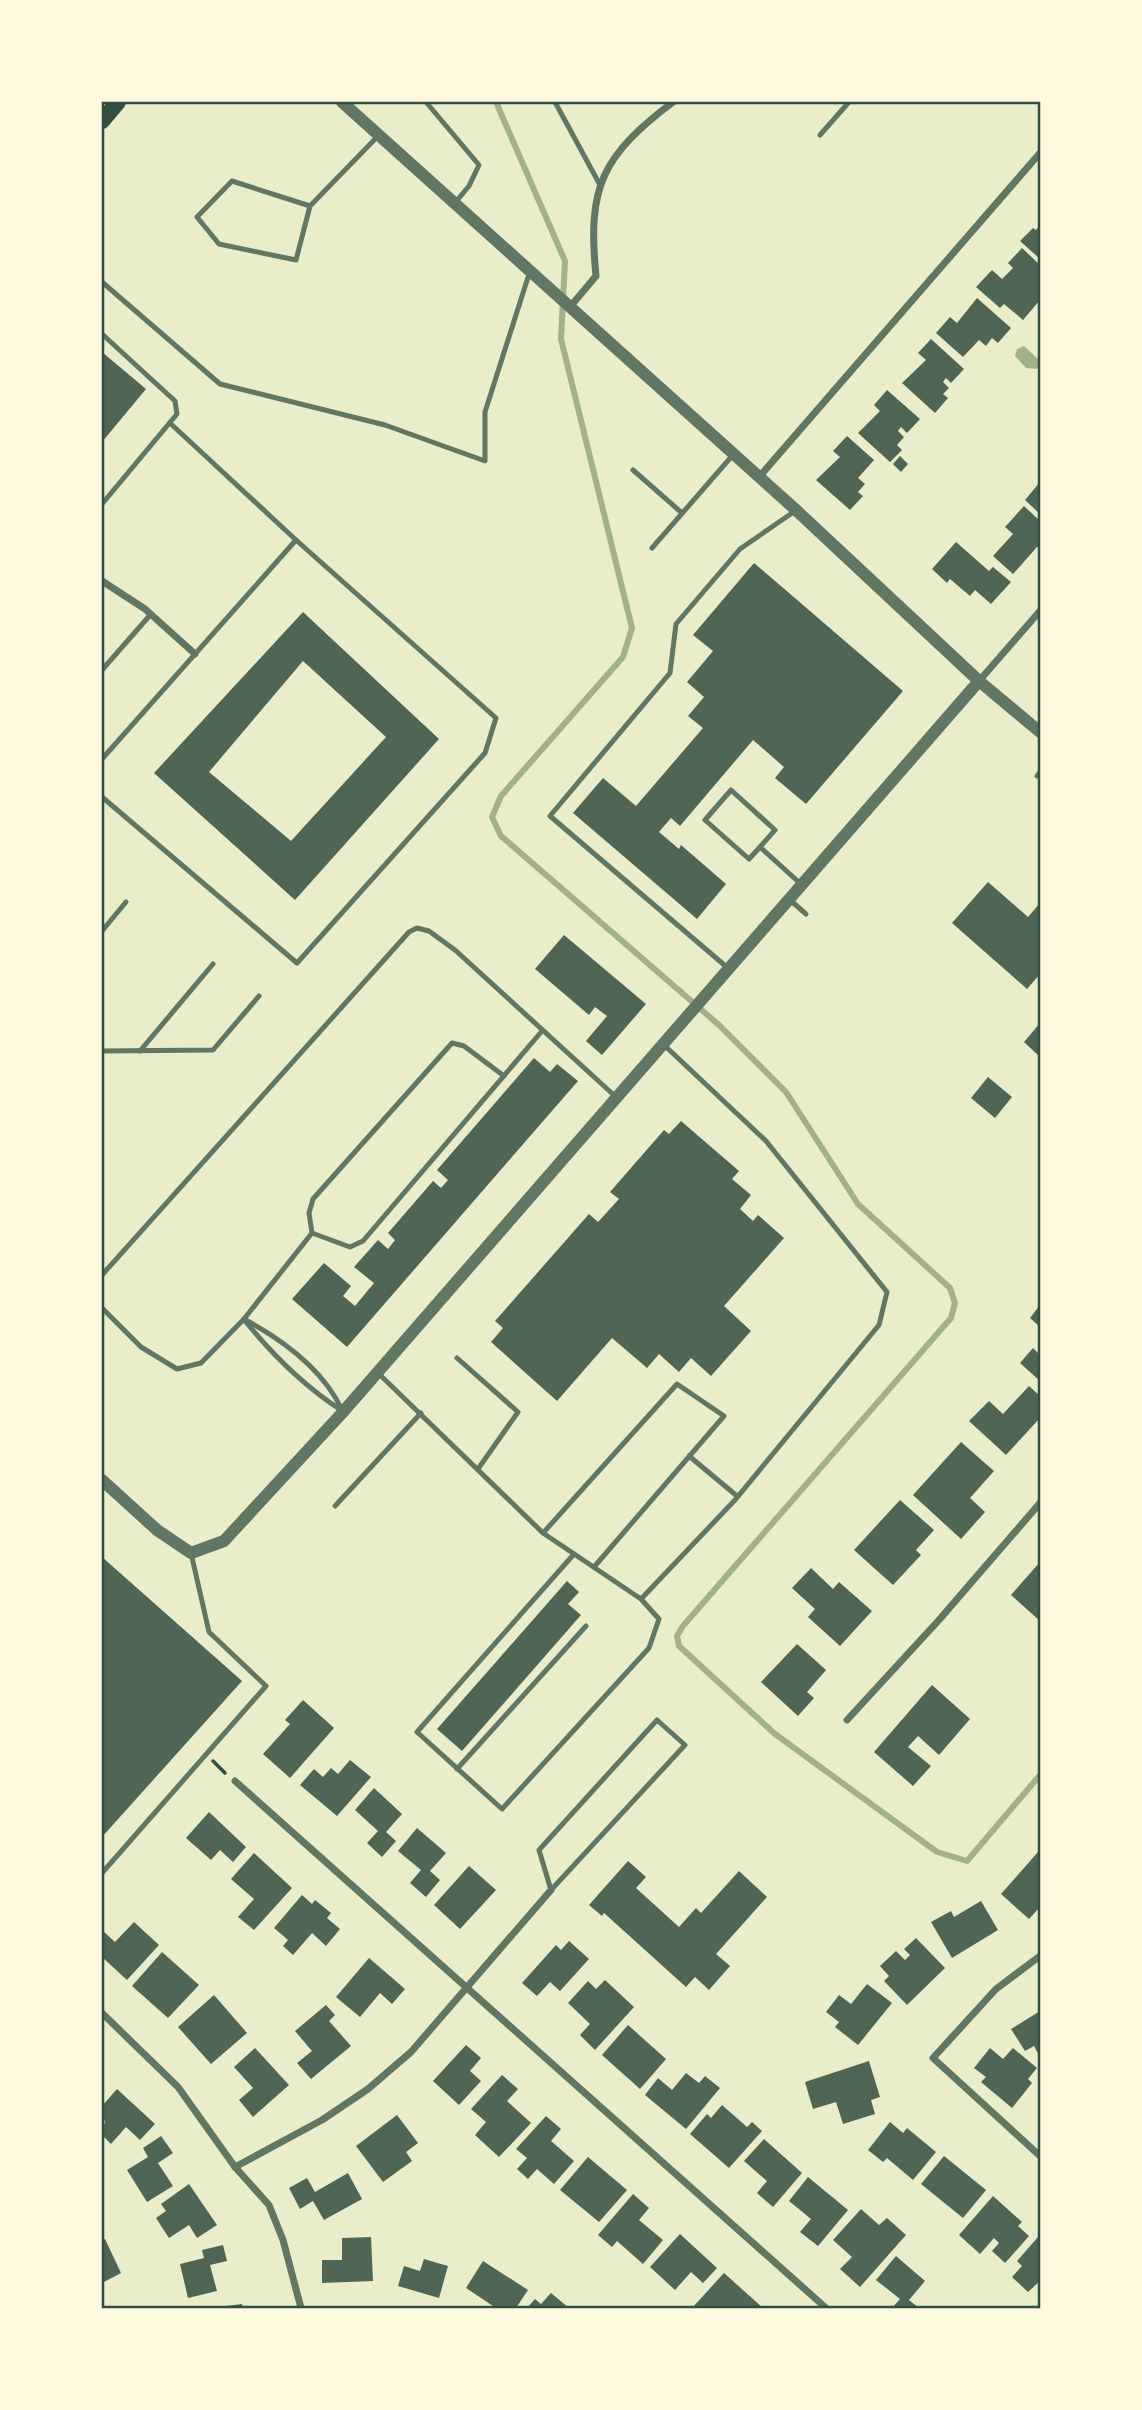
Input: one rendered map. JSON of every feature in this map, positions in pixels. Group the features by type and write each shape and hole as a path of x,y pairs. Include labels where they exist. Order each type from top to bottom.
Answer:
{"main road":[{"path":"102,121 118,102"}],"street":[{"path":"342,102 796,510 979,681 1041,733"},
{"path":"570,307 596,276 593,212 600,185 622,145 673,102"},
{"path":"759,477 1041,153"},
{"path":"102,581 151,614 195,654"},
{"path":"102,1480 157,1530 191,1553 224,1541 343,1412 1041,611"},
{"path":"847,1720 1041,1503"},
{"path":"235,1781 826,2308"},
{"path":"236,2167 322,2120 368,2089 411,2052 551,1890"},
{"path":"1041,1955 996,1989 933,2058 1041,2156"},
{"path":"102,2013 178,2087 236,2167 269,2205 283,2240 301,2308"}],"lane":[{"path":"426,102 479,165 469,186 454,204"},
{"path":"555,102 600,185"},
{"path":"820,135 849,102"},
{"path":"310,206 232,181 197,217 219,244 296,260 310,206 379,135"},
{"path":"102,282 220,384 385,425 485,461 485,412 530,271"},
{"path":"102,334 175,401 177,414 102,504"},
{"path":"102,797 297,963 485,752 496,718 296,540 171,424"},
{"path":"652,548 733,454"},
{"path":"633,470 682,513"},
{"path":"729,969 550,816 670,673 676,624 740,549 796,510"},
{"path":"102,759 296,540"},
{"path":"102,670 151,614"},
{"path":"731,790 775,830 760,847 749,859 705,820 731,790"},
{"path":"760,847 802,885"},
{"path":"789,900 806,914"},
{"path":"102,930 126,902"},
{"path":"102,1275 409,932 417,928 429,931 455,950 616,1097"},
{"path":"140,1051 213,964"},
{"path":"102,1051 214,1050 259,996"},
{"path":"312,1233 350,1247 363,1241 542,1031"},
{"path":"102,1308 141,1347 177,1369 201,1363 244,1319 312,1233 309,1213 313,1199 452,1043 464,1046 504,1076"},
{"path":"641,1599 737,1496 879,1325 887,1292 766,1141 663,1044"},
{"path":"244,1319 276,1336 289,1348 332,1389 343,1412"},
{"path":"244,1319 279,1359 318,1395 343,1412"},
{"path":"279,1359 289,1348"},
{"path":"457,1358 518,1412 478,1469"},
{"path":"377,1372 543,1533 641,1599 659,1619 649,1648 502,1809 417,1732 574,1554"},
{"path":"543,1533 677,1384 724,1416 594,1567"},
{"path":"335,1506 421,1413"},
{"path":"689,1456 737,1496"},
{"path":"102,1873 266,1686 209,1632 191,1553"},
{"path":"457,1769 586,1626"},
{"path":"657,1720 685,1745 551,1890 539,1850 657,1720"}],"path":[{"path":"206,1754 235,1781"}],"shaded area":[{"path":"1024,346 1040,361 1037,369 1026,368 1015,356 1017,349"}],"building":[{"path":"1040,225 1040,259 1020,241"},
{"path":"1022,248 1040,265 1040,300 1023,320 1004,304 1000,308 976,287 992,270 1002,279 1013,268 1008,263"},
{"path":"977,298 1011,328 998,343 992,338 986,346 979,340 963,357 936,333 950,317 957,323"},
{"path":"931,339 964,369 951,383 946,378 943,382 949,388 943,394 948,398 935,413 902,383 926,360 918,353"},
{"path":"102,352 146,389 102,442"},
{"path":"887,390 920,419 907,433 901,427 898,431 904,437 897,445 902,450 890,462 858,433 880,411 874,405"},
{"path":"847,436 874,460 858,478 865,484 858,492 863,496 850,510 816,480 840,457 833,451"},
{"path":"900,456 908,464 901,472 893,464"},
{"path":"1040,482 1040,514 1025,500"},
{"path":"1024,506 1040,521 1040,547 1037,547 1013,574 993,556 1013,534 1005,527"},
{"path":"956,542 989,571 993,567 1011,582 991,604 975,590 970,596 950,579 947,583 932,569"},
{"path":"754,563 903,691 806,804 775,778 784,767 753,740 680,826 671,818 659,832 679,849 681,845 726,884 697,919 573,813 603,778 636,806 703,728 688,716 704,697 687,682 713,651 693,635"},
{"path":"303,612 439,739 295,900 154,773","holes":["303,661 386,737 291,841 209,772"]},
{"path":"988,882 1028,917 1040,903 1040,974 1027,989 952,923"},
{"path":"564,935 646,1004 602,1055 586,1041 607,1016 595,1007 589,1015 535,969"},
{"path":"1040,1023 1040,1057 1024,1042"},
{"path":"534,1058 550,1072 557,1064 578,1081 347,1347 292,1299 324,1263 351,1286 343,1296 355,1306 374,1283 354,1267 378,1240 388,1249 395,1240 388,1233 433,1181 441,1188 448,1180 437,1170"},
{"path":"988,1077 1012,1097 995,1118 971,1098"},
{"path":"681,1121 739,1171 732,1179 751,1195 740,1209 753,1221 758,1215 784,1238 724,1306 751,1331 711,1376 691,1358 679,1372 659,1354 647,1368 612,1338 557,1401 491,1342 503,1328 495,1321 589,1214 598,1222 619,1199 610,1192 664,1130 669,1134"},
{"path":"1040,1305 1040,1327 1030,1318"},
{"path":"1033,1348 1040,1355 1040,1381 1020,1363"},
{"path":"1029,1386 1040,1396 1040,1418 1006,1455 969,1421 989,1401 1003,1414"},
{"path":"961,1442 994,1471 970,1498 985,1512 961,1539 913,1495"},
{"path":"900,1500 934,1530 916,1550 921,1555 893,1585 854,1550"},
{"path":"102,1557 242,1681 102,1837"},
{"path":"1040,1562 1040,1621 1011,1595"},
{"path":"811,1568 833,1589 839,1582 872,1611 840,1646 808,1617 815,1609 792,1588"},
{"path":"567,1581 579,1592 568,1604 581,1615 462,1751 437,1729"},
{"path":"797,1644 826,1670 807,1692 814,1698 798,1716 761,1682"},
{"path":"932,1685 970,1719 939,1755 918,1736 908,1747 931,1766 913,1786 874,1752"},
{"path":"303,1700 334,1728 290,1778 263,1754 290,1724 285,1720"},
{"path":"350,1760 371,1777 337,1816 300,1785 314,1769 323,1777 331,1768 338,1774"},
{"path":"374,1788 402,1814 386,1832 396,1841 382,1857 367,1843 378,1831 355,1810"},
{"path":"209,1812 246,1847 233,1862 220,1850 211,1860 186,1838"},
{"path":"417,1828 446,1853 430,1871 440,1880 426,1897 410,1883 421,1870 398,1851"},
{"path":"1038,1852 1040,1907 1029,1919 1001,1894"},
{"path":"254,1853 292,1888 254,1930 238,1917 254,1899 231,1879"},
{"path":"628,1861 646,1877 636,1888 679,1927 696,1908 701,1913 739,1871 767,1897 716,1954 730,1966 709,1990 695,1977 686,1987 604,1913 602,1916 589,1905"},
{"path":"469,1866 496,1890 460,1929 434,1905"},
{"path":"302,1895 312,1904 315,1900 331,1913 327,1918 340,1929 326,1946 312,1933 293,1955 283,1946 288,1940 274,1928"},
{"path":"981,1901 998,1930 952,1958 931,1922 951,1911 954,1917"},
{"path":"134,1922 159,1945 127,1980 102,1957 102,1930 115,1942"},
{"path":"916,1938 945,1968 907,2005 884,1981 889,1976 880,1966 896,1951 905,1960 910,1955 904,1949"},
{"path":"569,1941 589,1959 560,1991 550,1982 537,1996 522,1983 556,1945 561,1950"},
{"path":"162,1952 199,1985 168,2018 132,1986"},
{"path":"369,1958 405,1989 392,2004 380,1993 360,2017 336,1997"},
{"path":"605,1980 634,2007 595,2050 580,2035 590,2024 568,2003 588,1981 596,1989"},
{"path":"867,1984 892,2003 858,2045 835,2027 839,2022 826,2012 839,1995 851,2004"},
{"path":"214,1995 247,2033 211,2064 178,2027"},
{"path":"326,2005 335,2015 329,2021 351,2046 311,2079 297,2063 312,2051 295,2031"},
{"path":"1040,2011 1040,2057 1034,2046 1025,2051 1011,2029"},
{"path":"628,2025 666,2059 640,2089 602,2055"},
{"path":"466,2045 481,2058 470,2071 481,2081 459,2105 433,2081"},
{"path":"255,2048 289,2085 253,2117 239,2100 253,2088 234,2067"},
{"path":"990,2048 1003,2059 1013,2048 1037,2068 1028,2079 1032,2083 1012,2108 981,2082 986,2077 974,2068"},
{"path":"869,2061 880,2097 871,2100 875,2114 843,2124 836,2102 813,2109 805,2082"},
{"path":"686,2073 699,2083 705,2076 720,2088 686,2129 645,2095 658,2078 672,2090"},
{"path":"502,2075 518,2089 507,2101 531,2123 499,2157 475,2135 486,2122 471,2109"},
{"path":"117,2089 155,2124 140,2140 126,2127 111,2144 102,2135 105,2121 102,2118 102,2106"},
{"path":"722,2105 747,2127 752,2122 762,2131 729,2168 690,2134 707,2114 711,2118"},
{"path":"397,2115 418,2143 406,2152 412,2161 383,2182 356,2146"},
{"path":"546,2116 561,2129 551,2141 574,2161 554,2184 537,2169 528,2179 517,2169 527,2158 516,2149"},
{"path":"890,2122 903,2133 907,2128 936,2152 913,2180 887,2158 883,2162 868,2150"},
{"path":"161,2136 173,2153 158,2163 173,2186 147,2202 127,2170 148,2157 143,2148"},
{"path":"764,2139 802,2173 773,2207 757,2193 767,2181 744,2161"},
{"path":"944,2156 986,2190 963,2218 921,2184"},
{"path":"588,2157 627,2190 599,2222 560,2190"},
{"path":"348,2173 362,2199 324,2220 313,2201 300,2209 289,2188 307,2178 315,2192"},
{"path":"808,2177 848,2210 818,2246 800,2232 811,2219 789,2201"},
{"path":"189,2184 217,2225 197,2238 189,2225 169,2238 156,2218 166,2211 161,2204"},
{"path":"633,2194 649,2208 639,2220 663,2240 643,2264 617,2241 612,2247 598,2235"},
{"path":"993,2196 1022,2222 1018,2226 1029,2236 1005,2263 992,2251 999,2243 994,2238 980,2254 959,2235"},
{"path":"861,2209 879,2225 887,2218 906,2235 860,2287 840,2269 852,2257 833,2240"},
{"path":"680,2234 717,2268 703,2283 691,2272 675,2290 650,2267"},
{"path":"371,2237 373,2281 322,2283 322,2260 342,2260 342,2238"},
{"path":"1038,2237 1040,2281 1028,2292 1012,2277 1022,2266 1017,2261"},
{"path":"105,2239 121,2273 102,2283 102,2241"},
{"path":"223,2245 227,2261 210,2265 217,2291 188,2298 180,2264 204,2258 202,2250"},
{"path":"896,2256 925,2281 909,2300 919,2308 892,2308 900,2299 876,2280"},
{"path":"424,2259 448,2266 439,2298 398,2286 404,2266 420,2271"},
{"path":"483,2261 528,2290 516,2308 492,2308 493,2306 466,2288"},
{"path":"724,2273 763,2308 692,2308"},
{"path":"551,2293 569,2308 527,2308 535,2299 541,2304"},
{"path":"242,2304 243,2308 218,2308 218,2307"}],"waterway":[{"path":"496,102 565,261 561,339 632,628 623,657 501,796 492,817 501,836 719,1025 786,1092 858,1204 950,1288 955,1303 951,1318 683,1626 677,1636 679,1646 775,1734 937,1852 967,1861 1040,1775"}]}
